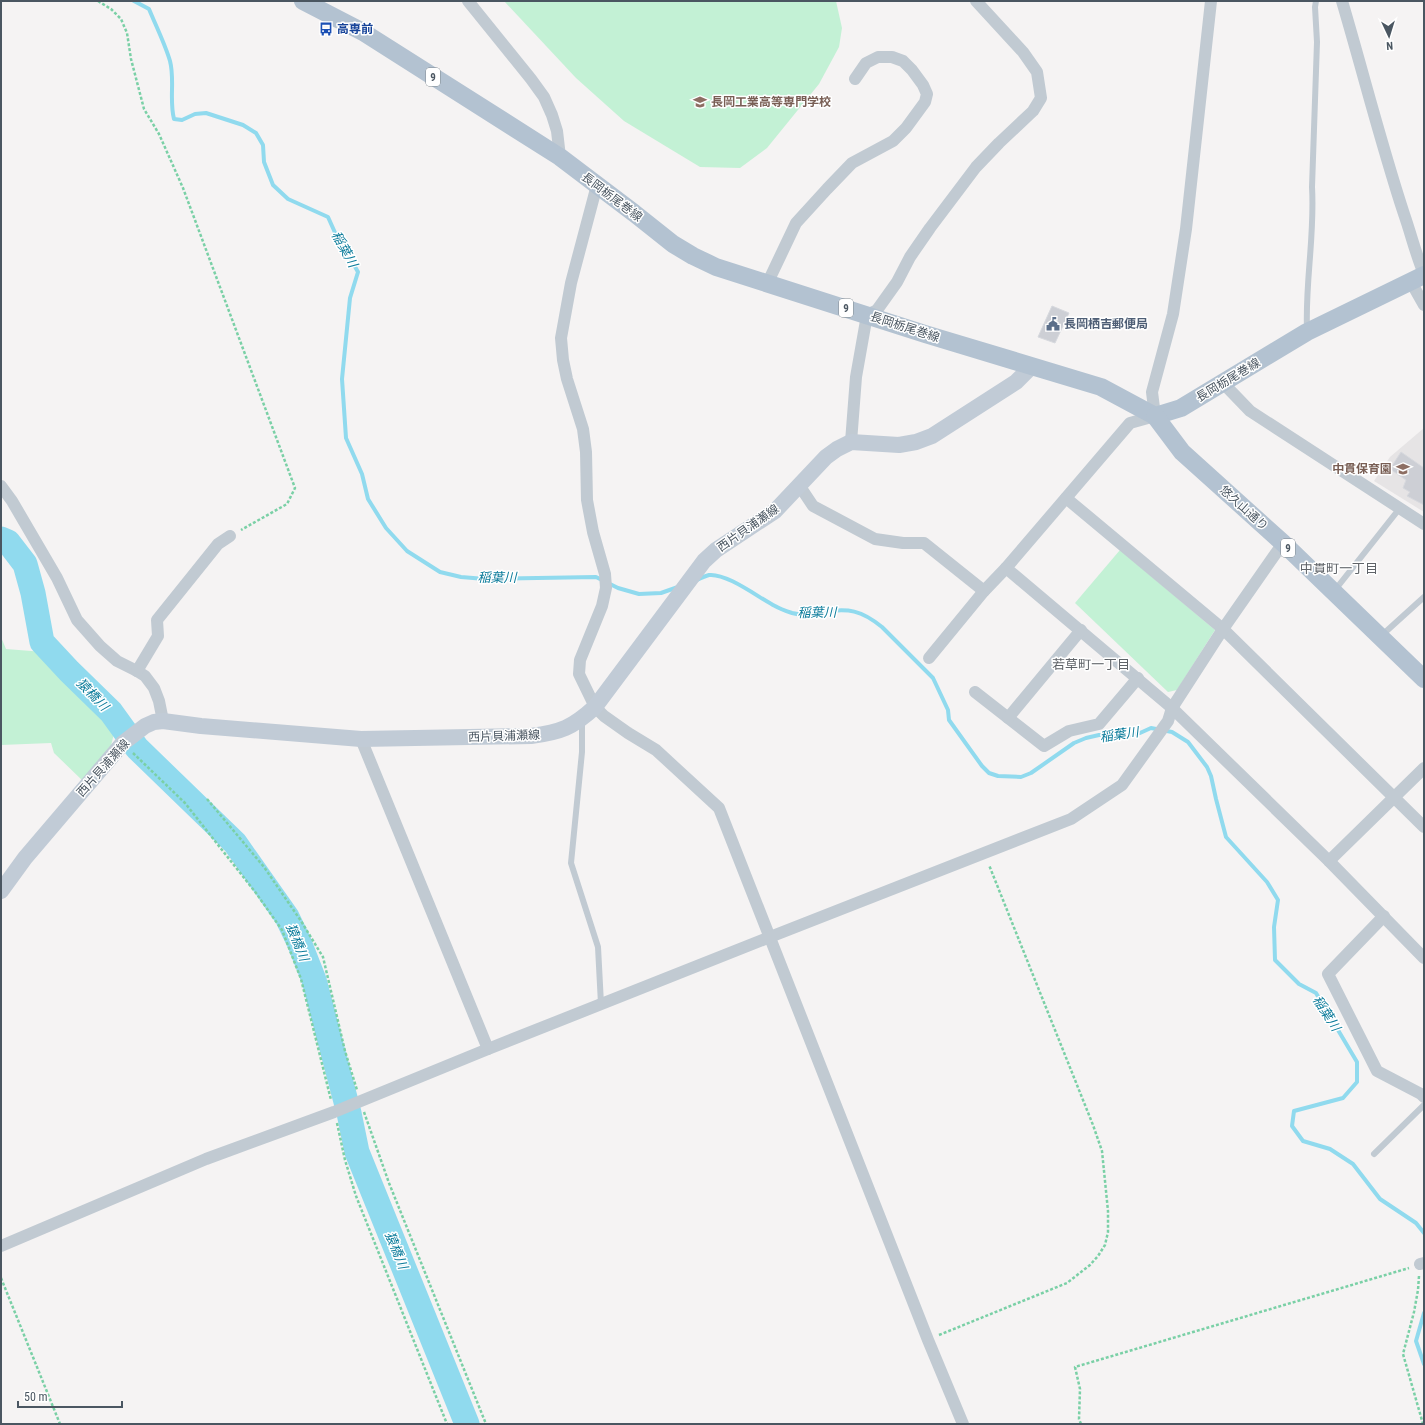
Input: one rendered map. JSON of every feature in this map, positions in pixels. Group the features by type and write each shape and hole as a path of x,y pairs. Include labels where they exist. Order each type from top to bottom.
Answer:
{"main road":[{"name":"長岡栃尾巻線","path":"303,1 322,6 560,157 673,244 693,256 716,266 867,315 1101,387 1155,416 1180,408 1307,332 1420,277"},
{"path":"850,442 899,445 916,442 932,436 1016,382 1032,366"},
{"name":"悠久山通り","path":"1155,416 1182,452 1283,544 1424,679"},
{"name":"西片貝浦瀬線","path":"1,892 25,858 123,743 145,726 154,722 163,721 201,726 361,739 531,736 558,731 570,726 595,707 704,561 716,550 775,511 826,456 850,442"}],"street":[{"path":"468,1 531,78 544,98 552,115 557,131 560,157"},
{"path":"850,442 856,377 867,315 877,310 930,228 976,167 1033,111 1041,98 1037,72 1023,52 976,1"},
{"path":"929,658 984,591 1006,568 1130,423 1155,416 1152,392 1173,314 1186,229 1211,1"},
{"path":"1342,1 1392,176 1412,237 1418,260 1424,305"},
{"path":"768,282 796,223 827,188 852,163 892,141 906,128 925,102 926,94 923,86 912,70 903,61 892,57 878,58 866,63 855,79"},
{"path":"596,186 571,283 561,338 563,360 567,379 583,429 586,452 587,500 593,532 605,574 606,588 602,606 580,660 579,674 595,707 604,716 656,750 719,808 928,1340 964,1424"},
{"path":"1223,383 1250,411 1424,524"},
{"path":"799,485 814,506 875,539 903,543 924,543 984,591"},
{"path":"1,486 12,501 57,578 77,620 100,646 117,661 145,676 154,688 159,701 163,721"},
{"path":"1066,498 1223,629 1424,827"},
{"path":"138,671 158,636 157,620 218,544 230,536"},
{"path":"1,1246 206,1159 360,1102 770,936 1071,819 1122,785 1168,721 1172,708 1223,629 1283,544"},
{"path":"1006,568 1172,708 1329,860 1424,958"},
{"path":"1008,718 1081,630"},
{"path":"975,692 1044,746 1069,731 1099,724 1138,678"},
{"path":"361,739 488,1049"},
{"path":"1329,860 1424,768"},
{"path":"1384,916 1328,974 1377,1071 1423,1097"}],"lane":[{"path":"1307,332 1306,306 1314,209 1312,187 1317,42 1316,1"},
{"path":"1334,592 1400,508"},
{"path":"1381,637 1424,597"},
{"path":"582,718 582,752 571,863 598,947 601,1004"},
{"path":"1374,1154 1423,1097"}],"path":[{"path":"98,1 111,9 121,19 127,34 131,60 144,109 159,134 183,188 295,488 287,504 230,536"},
{"path":"123,743 185,803 256,893 282,930 301,978 345,1160 356,1196 447,1424"},
{"path":"207,799 264,868 301,921 323,957 345,1051 360,1102 389,1183 486,1424"},
{"path":"928,1340 1067,1283 1090,1265 1098,1256 1105,1245 1108,1232 1108,1211 1102,1151 1093,1124 984,853"},
{"path":"1081,1424 1080,1389 1076,1367 1422,1264 1418,1290 1403,1354 1423,1424"},
{"path":"1,1278 60,1424"}],"shaded area":[{"name":"中貫保育園","path":"1424,428 1424,512 1374,481 1390,457"}],"green space":[{"name":"長岡工業高等専門学校","path":"504,1 836,1 842,28 839,47 819,84 767,148 740,168 700,167 624,121 576,78"},
{"path":"1120,550 1215,630 1177,690 1168,692 1075,603"},
{"path":"1,637 6,649 44,652 115,729 111,746 83,781 54,753 51,743 1,745"}],"building":[{"path":"1052,306 1069,313 1055,343 1038,337"},
{"path":"1401,452 1424,468 1424,505 1407,496 1410,492 1403,488 1406,480 1390,469"}],"waterway":[{"name":"稲葉川","path":"134,1 149,9 168,55 172,75 172,105 174,119 182,120 195,114 206,113 243,125 256,133 263,145 264,162 273,185 288,199 328,217 341,246 358,272 350,298 342,379 346,438 362,474 368,499 386,528 407,551 440,572 461,577 485,579 596,577 618,588 639,594 661,593 678,587"},
{"name":"猿橋川","path":"1,539 8,542 25,564 33,593 42,642 111,712 137,748 235,843 287,917 314,980 349,1113 357,1152 467,1424"},
{"name":"稲葉川","path":"697,580 709,575 716,575 725,578 777,607 792,613 807,614 840,610 854,612 868,617 882,627 933,678 948,710 949,720 982,766 989,773 998,776 1021,777 1031,773 1074,743 1099,735 1128,735 1140,733 1151,728 1172,732 1188,742 1207,767 1211,776 1226,837 1267,882 1278,900 1274,927 1275,960 1299,984 1316,993 1357,1062 1357,1082 1343,1098 1294,1111 1292,1126 1303,1141 1330,1149 1353,1164 1380,1199 1416,1223 1424,1233"},
{"name":"稲葉川","path":"1424,1313 1416,1341 1424,1364"}],"place":[{"name":"高専前","path":"326,29"},
{"name":"長岡工業高等専門学校","path":"700,102"},
{"name":"長岡栖吉郵便局","path":"1053,324"},
{"name":"中貫保育園","path":"1403,469"}],"district":[{"name":"中貫町一丁目","path":"1339,568"},
{"name":"若草町一丁目","path":"1091,664"}]}
